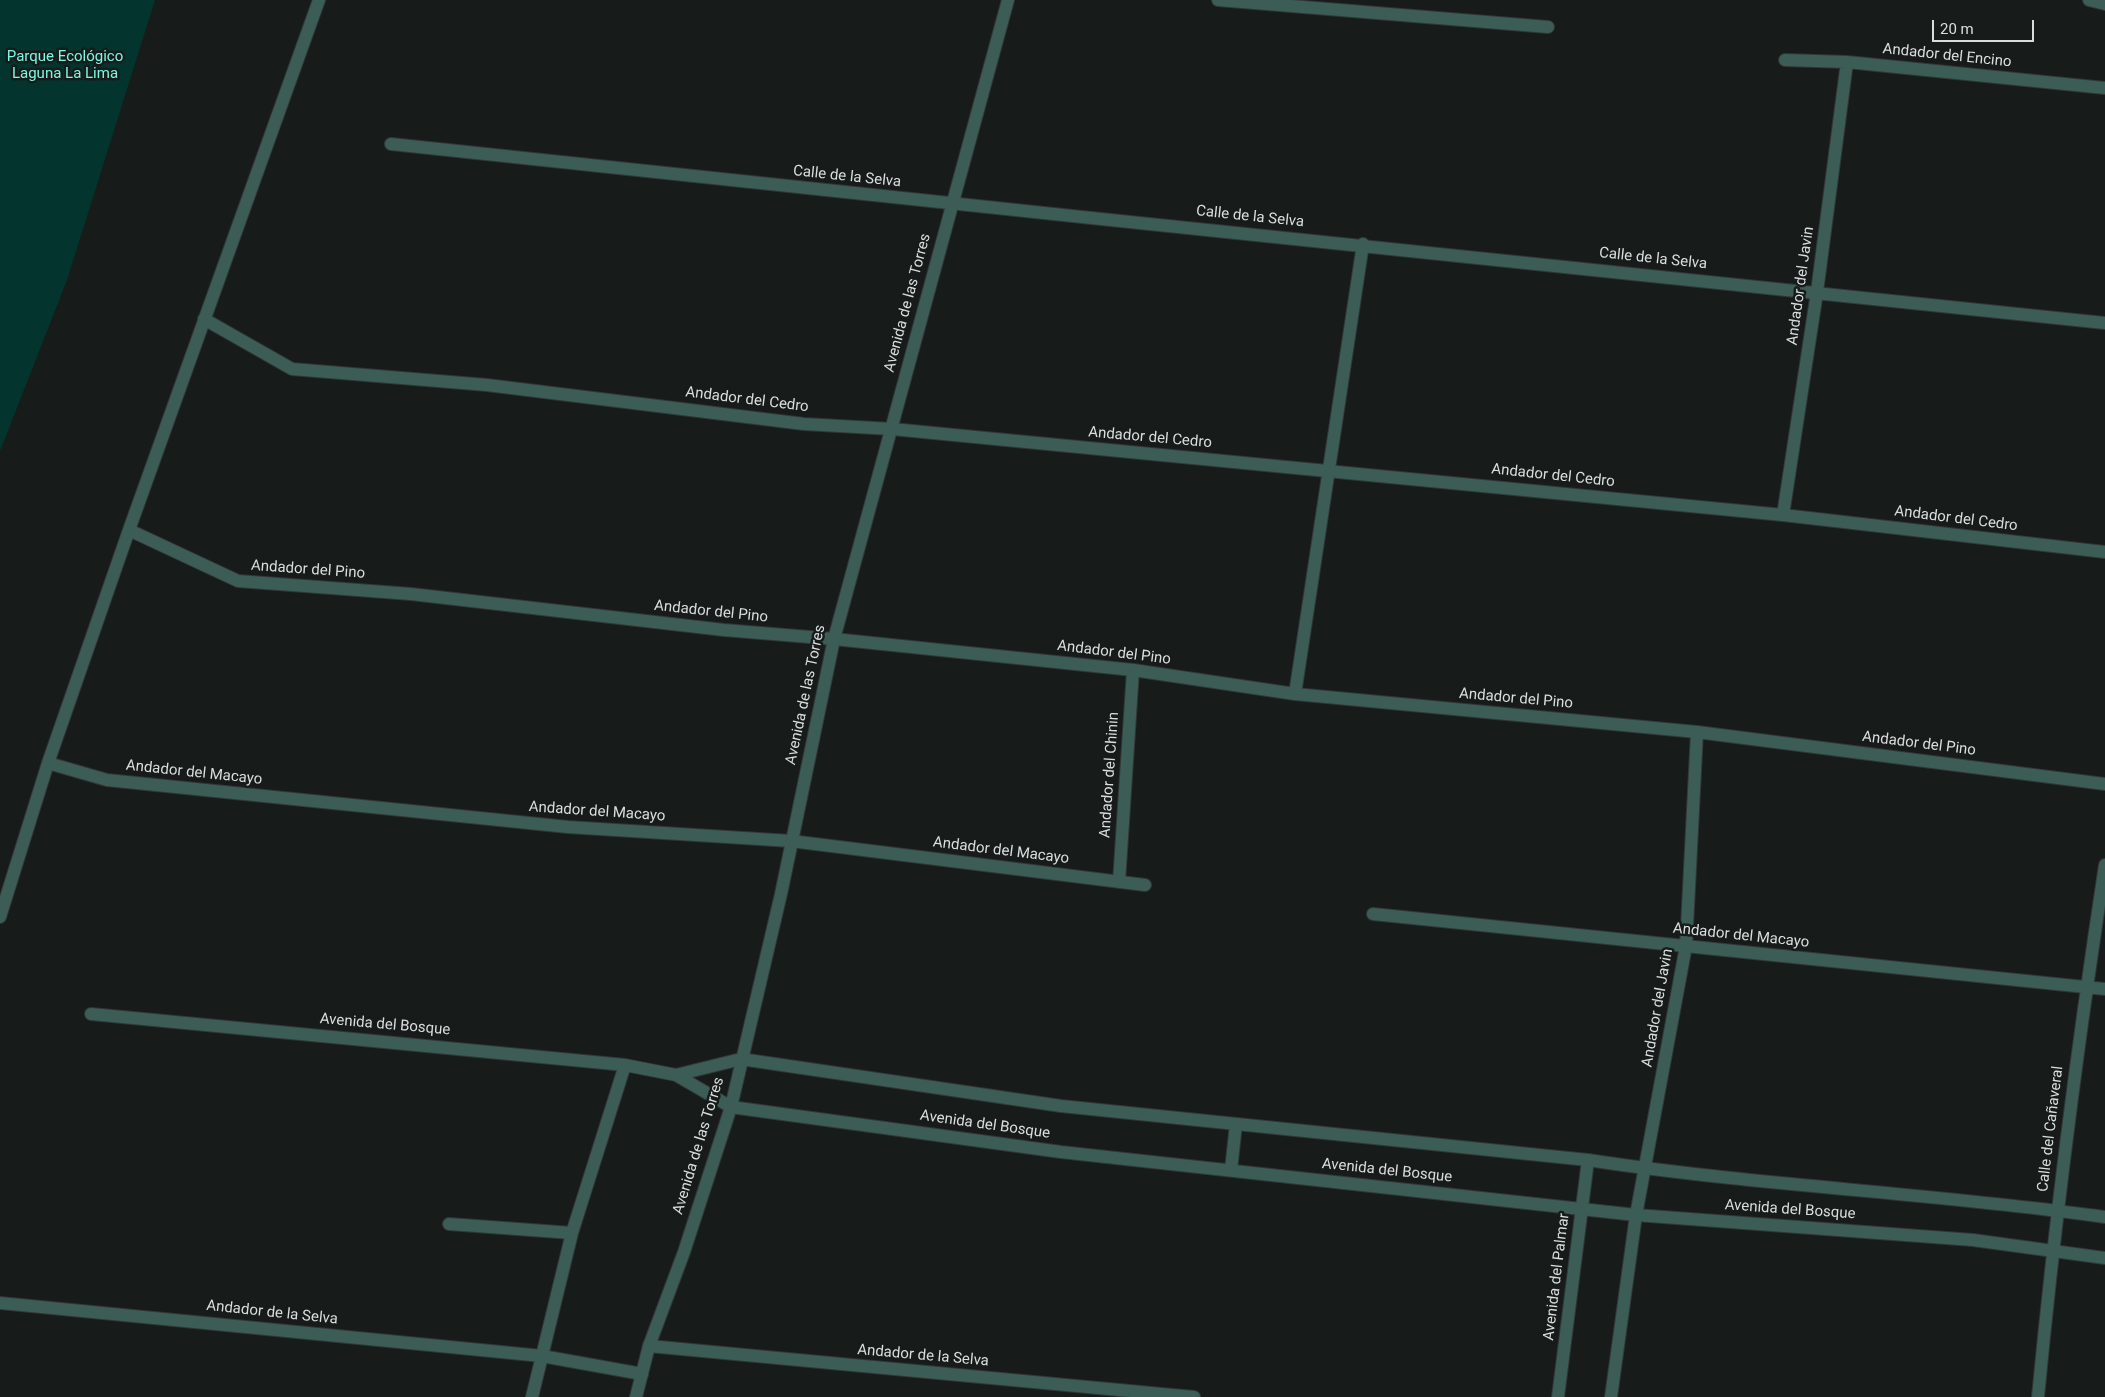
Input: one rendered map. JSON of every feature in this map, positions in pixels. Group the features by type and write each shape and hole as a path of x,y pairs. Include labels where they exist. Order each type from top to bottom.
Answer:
{"street":[{"path":"0,917 48,763 129,530 319,0"},
{"name":"Avenida de las Torres","path":"636,1397 649,1346 684,1252 731,1107 781,894 834,639 1008,0"},
{"path":"1218,0 1548,27"},
{"path":"2089,0 2105,4"},
{"name":"Andador del Encino","path":"1785,60 1847,62 2105,88"},
{"name":"Andador del Javin","path":"1783,515 1817,292 1847,62"},
{"name":"Calle de la Selva","path":"391,144 951,204 1363,244 2105,323"},
{"path":"1295,694 1363,244"},
{"name":"Andador del Cedro","path":"204,319 292,370 487,385 804,424 892,429 1783,515 2105,552"},
{"name":"Andador del Pino","path":"129,530 238,581 411,594 724,630 834,639 1134,670 1295,694 1698,732 2105,784"},
{"name":"Andador del Chinin","path":"1119,882 1134,670"},
{"name":"Andador del Javin","path":"1644,1169 1686,946 1698,732"},
{"name":"Andador del Macayo","path":"48,763 107,780 568,827 791,841 1146,885"},
{"name":"Calle del Cañaveral","path":"2038,1397 2057,1211 2086,987 2105,865"},
{"name":"Andador del Macayo","path":"1373,914 2105,989"},
{"name":"Avenida del Bosque","path":"91,1014 625,1064 676,1075 731,1107 1061,1152 1636,1215 1973,1240 2105,1258"},
{"name":"Avenida del Bosque","path":"676,1075 741,1059 1061,1106 1588,1160 1644,1169 1987,1202 2105,1217"},
{"path":"532,1397 572,1233 625,1064"},
{"path":"1231,1170 1236,1124"},
{"name":"Avenida del Palmar","path":"1558,1397 1588,1160"},
{"path":"1611,1397 1644,1169"},
{"path":"449,1224 572,1233"},
{"name":"Andador de la Selva","path":"0,1303 542,1356 642,1374"},
{"name":"Andador de la Selva","path":"649,1346 1194,1397"}],"green space":[{"name":"Parque Ecológico Laguna La Lima","path":"0,0 155,0 67,280 0,451"}]}
